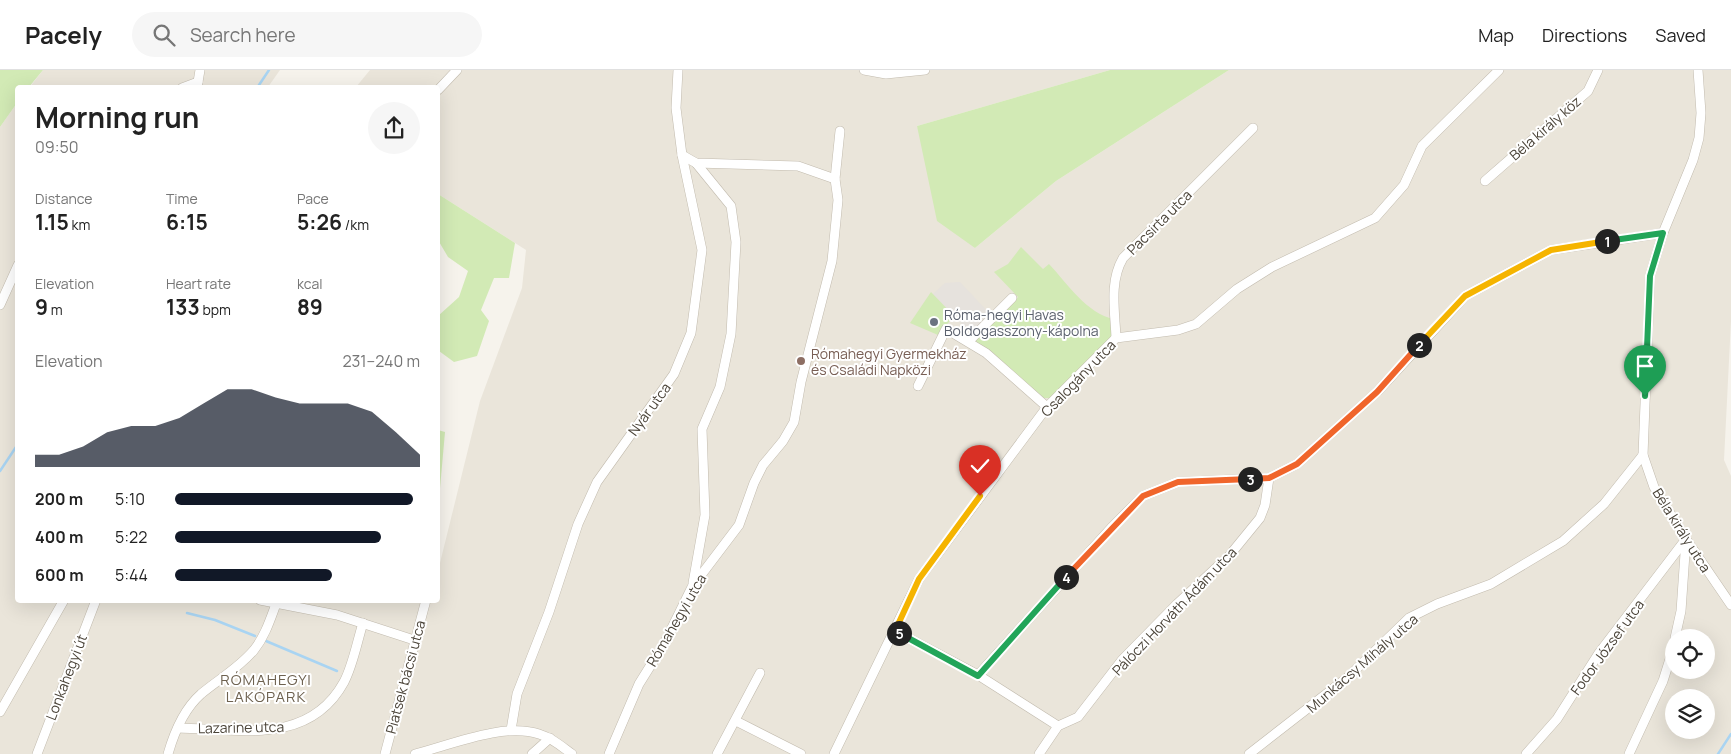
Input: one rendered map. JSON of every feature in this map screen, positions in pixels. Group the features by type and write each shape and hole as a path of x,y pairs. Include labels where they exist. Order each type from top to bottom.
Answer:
{"street":[{"path":"197,85 200,70"},
{"path":"440,88 457,70"},
{"name":"Nyár utca","path":"512,730 517,694 549,612 582,515 597,482 674,374 691,332 702,250 682,155 676,108 678,70"},
{"path":"864,70 886,74 925,70"},
{"name":"Csalogány utca","path":"834,754 919,579 1047,407 1116,338 1178,330 1196,324 1237,289 1272,267 1375,218 1404,185 1422,146 1499,70"},
{"name":"Béla király köz","path":"1485,181 1588,91 1598,70"},
{"name":"Béla király utca","path":"1698,70 1701,113 1699,138 1693,160 1663,233 1650,276 1643,455 1654,487 1686,539 1731,605"},
{"name":"Pacsirta utca","path":"1116,338 1115,271 1123,258 1252,128"},
{"name":"Rómahegyi utca","path":"609,754 640,684 664,644 692,587 739,525 754,483 794,422 801,382 832,261 838,200 835,179 840,131"},
{"path":"682,155 696,162 731,206 736,242 730,334 720,387 702,429 705,515 692,587"},
{"path":"696,162 798,166 835,179"},
{"path":"978,676 1111,528 1143,496 1178,482 1269,478 1297,464 1377,392 1465,296 1551,250 1663,233"},
{"path":"0,305 15,272"},
{"path":"969,341 1012,298"},
{"path":"918,386 946,329 969,341 1047,407"},
{"name":"Munkácsy Mihály utca","path":"1249,754 1348,677 1409,618 1437,604 1491,584 1563,541 1604,504 1643,455"},
{"name":"Pálóczi Horváth Ádám utca","path":"1039,754 1058,726 1078,717 1122,660 1177,604 1229,556 1260,518 1265,505 1269,478"},
{"path":"1677,629 1686,539"},
{"name":"Fodor József utca","path":"1526,754 1557,719 1599,653 1686,539"},
{"path":"0,712 62,603"},
{"name":"Lonkahegyi út","path":"37,754 95,603"},
{"path":"272,603 306,608 363,623 414,640"},
{"name":"Piatsek bácsi utca","path":"385,754 425,603"},
{"path":"168,754 189,707 200,695 241,664 255,649 264,634 276,604"},
{"name":"Lazarine utca","path":"178,728 273,729 309,720 334,699 345,680 363,623"},
{"path":"895,631 978,676 1058,726"},
{"path":"717,754 760,673"},
{"path":"1630,754 1665,675"},
{"path":"736,721 801,754"},
{"path":"415,754 483,735 512,730 525,730 550,738 572,754"},
{"path":"532,754 550,738"}],"shaded area":[{"path":"43,70 280,70 269,85 31,85"},
{"path":"370,70 1110,70 917,126 975,248 1056,181 1229,70 1731,70 1731,321 1724,460 1731,476 1731,754 0,754 0,127 15,106 15,603 440,603 440,563 480,401 522,288 526,250 440,195 440,85 358,85"},
{"path":"960,282 990,314 970,333 933,294 945,283"}],"green space":[{"path":"0,70 43,70 31,85 15,85 15,106 0,127"},
{"path":"1110,70 1229,70 1056,181 975,248 937,221 917,126"},
{"path":"440,195 515,243 509,278 494,278 481,310 489,321 477,356 454,362 440,352 440,314 459,297 468,271 448,257 440,243"},
{"path":"1021,247 1043,269 1049,264 1078,297 1095,311 1114,319 1112,337 1050,398 1042,398 974,340 1018,297 994,272 1008,264"},
{"path":"931,292 954,316 938,335 910,323"},
{"path":"440,431 445,432 440,488"}],"waterway":[{"path":"259,85 269,70"},
{"path":"0,471 15,448"},
{"path":"187,613 215,620 255,636"},
{"path":"266,641 337,671"},
{"path":"1718,754 1731,734"}],"place":[{"name":"Róma-hegyi Havas Boldogasszony-kápolna","path":"934,322"},
{"name":"Rómahegyi Gyermekház és Családi Napközi","path":"801,361"}],"district":[{"name":"RÓMAHEGYI LAKÓPARK","path":"266,688"}],"route":[{"path":"980,496 919,579 895,631 978,676 1111,528 1143,496 1178,482 1269,478 1297,464 1377,392 1423,339 1465,296 1551,250 1663,233 1650,276 1646,331 1645,396"}]}
